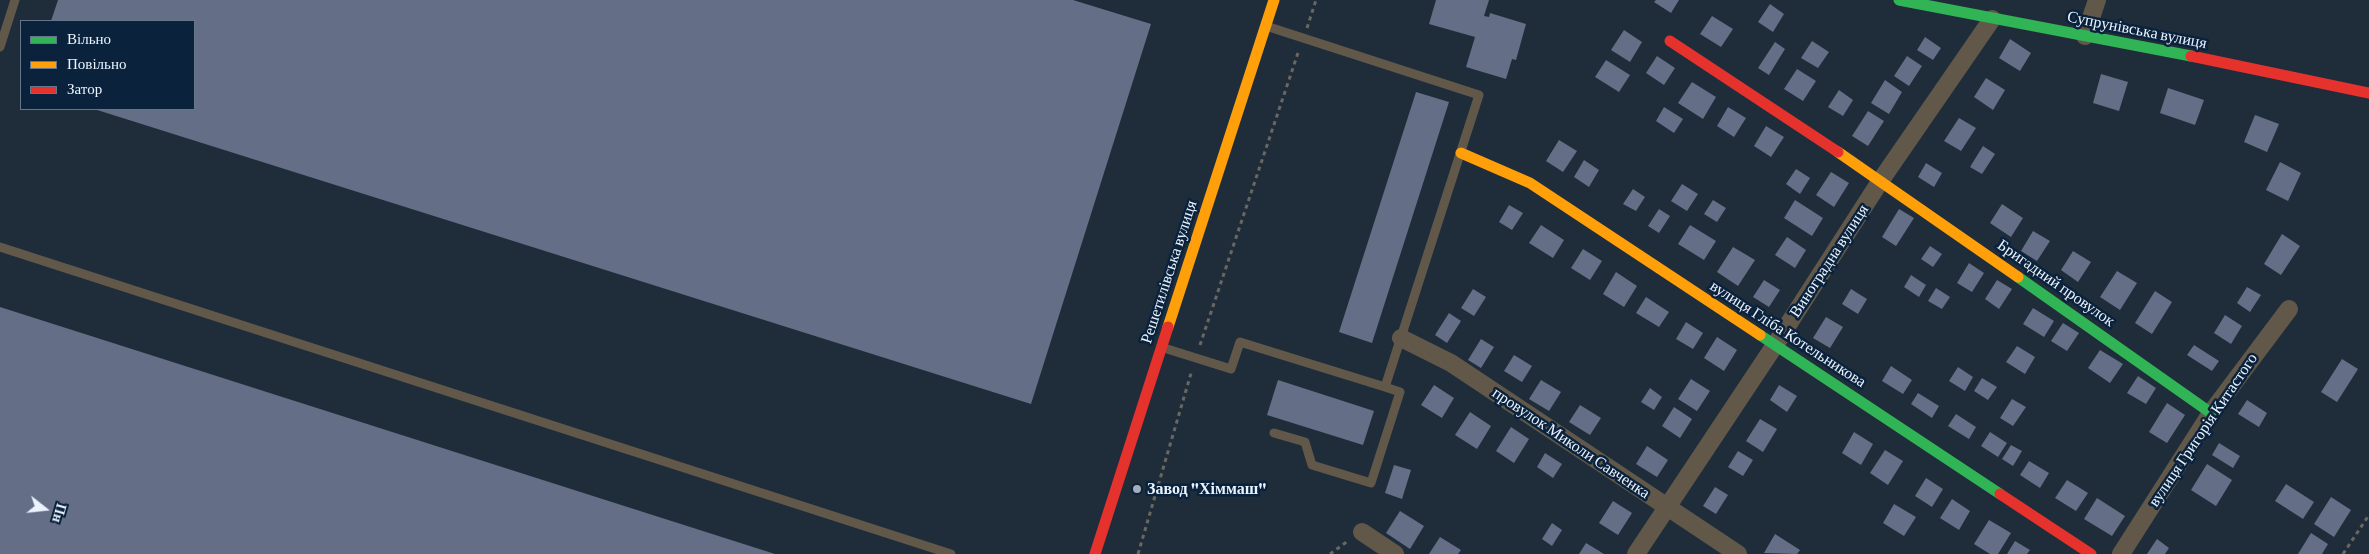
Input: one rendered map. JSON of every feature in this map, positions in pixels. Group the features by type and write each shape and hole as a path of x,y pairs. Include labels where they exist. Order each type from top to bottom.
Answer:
{"street":[{"name":"Решетилівська вулиця","path":"1095,554 1274,0"},
{"name":"Супрунівська вулиця","path":"1899,0 2369,93"},
{"path":"2084,36 2097,0"},
{"name":"Виноградна вулиця","path":"1636,554 1666,506 1775,345 1881,180 1992,19"},
{"name":"Бригадний провулок","path":"1670,41 1881,180 2212,413"},
{"name":"вулиця Гліба Котельникова","path":"1460,152 1530,183 2091,554"},
{"name":"вулиця Григорія Китастого","path":"2121,554 2212,413 2288,309"},
{"name":"провулок Миколи Савченка","path":"1401,338 1451,363 1738,554"},
{"path":"1362,532 1394,554"}],"lane":[{"path":"0,47 15,0"},
{"path":"1266,26 1479,95 1385,387"},
{"path":"0,247 952,554"},
{"path":"1162,347 1232,370 1240,342 1400,392 1371,483 1312,465 1305,442 1274,433"}],"path":[{"path":"1138,554 1196,358 1316,0"},
{"path":"2343,554 2369,515"}],"building":[{"path":"58,0 1073,0 1151,24 1031,404 97,110 195,110 195,20 51,20"},
{"path":"1436,0 1489,0 1484,16 1489,17 1490,13 1526,24 1516,60 1512,59 1506,79 1466,67 1475,37 1429,24"},
{"path":"1656,0 1679,0 1671,13 1654,2"},
{"path":"1770,4 1784,14 1773,32 1758,22"},
{"path":"1712,16 1733,29 1721,47 1700,34"},
{"path":"1624,30 1642,42 1630,62 1611,50"},
{"path":"1925,37 1941,48 1933,60 1917,50"},
{"path":"2010,39 2031,53 2020,71 1999,58"},
{"path":"1812,41 1829,52 1818,68 1801,58"},
{"path":"1775,42 1785,49 1769,75 1758,68"},
{"path":"1657,56 1675,68 1664,85 1646,73"},
{"path":"1907,56 1922,66 1909,86 1894,76"},
{"path":"1606,60 1630,75 1619,92 1595,77"},
{"path":"1797,69 1816,81 1803,101 1784,89"},
{"path":"2101,74 2128,82 2119,111 2093,103"},
{"path":"1986,78 2005,90 1993,110 1974,97"},
{"path":"1885,80 1902,92 1889,114 1871,103"},
{"path":"1692,82 1716,97 1703,119 1678,103"},
{"path":"2168,88 2204,100 2195,125 2160,113"},
{"path":"1839,90 1853,100 1843,116 1828,107"},
{"path":"1416,92 1449,102 1372,343 1339,332"},
{"path":"1664,107 1683,119 1674,133 1656,121"},
{"path":"1728,107 1746,118 1734,137 1717,126"},
{"path":"1868,111 1884,121 1868,146 1852,136"},
{"path":"2255,115 2279,124 2267,152 2244,142"},
{"path":"1959,118 1976,128 1961,151 1944,141"},
{"path":"1766,126 1784,137 1771,157 1754,146"},
{"path":"1559,140 1577,151 1563,172 1546,161"},
{"path":"1983,146 1995,154 1982,174 1970,167"},
{"path":"1584,160 1599,170 1589,187 1574,177"},
{"path":"2280,162 2301,173 2288,201 2266,190"},
{"path":"1926,163 1942,173 1934,187 1918,177"},
{"path":"1796,169 1810,178 1800,194 1786,184"},
{"path":"1831,172 1849,183 1834,207 1816,195"},
{"path":"1682,184 1698,194 1687,211 1671,201"},
{"path":"1633,189 1645,197 1636,211 1623,204"},
{"path":"1713,200 1726,208 1717,222 1704,214"},
{"path":"1795,200 1823,218 1812,236 1784,218"},
{"path":"2002,204 2023,218 2011,237 1990,223"},
{"path":"1509,205 1523,213 1512,230 1499,222"},
{"path":"1659,209 1670,216 1659,233 1648,226"},
{"path":"1899,209 1914,218 1896,246 1882,237"},
{"path":"1541,225 1564,240 1553,258 1529,243"},
{"path":"1690,225 1716,241 1704,260 1678,244"},
{"path":"2033,231 2050,241 2037,261 2021,251"},
{"path":"2282,234 2300,246 2281,275 2264,264"},
{"path":"1787,237 1806,250 1795,268 1775,255"},
{"path":"1930,246 1942,254 1933,267 1921,259"},
{"path":"1733,247 1755,260 1738,286 1717,272"},
{"path":"1583,249 1602,261 1590,280 1571,268"},
{"path":"2073,251 2091,262 2078,282 2061,270"},
{"path":"1969,263 1984,273 1972,292 1957,283"},
{"path":"2117,271 2137,283 2120,310 2100,297"},
{"path":"1616,272 1637,286 1624,307 1603,294"},
{"path":"1911,275 1926,285 1919,297 1904,287"},
{"path":"1764,280 1780,290 1769,307 1753,297"},
{"path":"1997,280 2012,289 1999,309 1985,299"},
{"path":"2247,287 2261,295 2250,312 2237,303"},
{"path":"1936,288 1950,297 1942,309 1928,301"},
{"path":"1473,289 1486,297 1474,316 1461,308"},
{"path":"1851,289 1867,299 1858,314 1842,304"},
{"path":"2155,291 2172,302 2152,334 2135,323"},
{"path":"1646,297 1669,312 1659,327 1636,313"},
{"path":"0,307 775,554 0,554"},
{"path":"2033,308 2054,321 2044,337 2023,324"},
{"path":"1449,313 1461,321 1447,343 1435,335"},
{"path":"2225,315 2242,326 2231,344 2214,333"},
{"path":"1826,317 1843,327 1830,348 1813,338"},
{"path":"1686,322 1703,333 1693,349 1676,339"},
{"path":"2063,323 2079,333 2067,351 2051,341"},
{"path":"1717,337 1737,350 1724,371 1704,358"},
{"path":"1481,339 1494,347 1481,368 1468,360"},
{"path":"2194,345 2219,361 2212,371 2187,355"},
{"path":"2017,346 2035,357 2025,374 2006,362"},
{"path":"2100,350 2123,364 2110,383 2088,368"},
{"path":"1514,355 1532,366 1522,382 1504,371"},
{"path":"2342,359 2358,369 2337,402 2321,392"},
{"path":"1891,366 1912,380 1903,394 1882,381"},
{"path":"1958,367 1973,377 1965,391 1949,381"},
{"path":"2138,376 2156,388 2146,404 2127,393"},
{"path":"1982,378 1997,387 1988,400 1974,391"},
{"path":"1691,379 1710,391 1697,411 1678,399"},
{"path":"1278,380 1374,411 1363,445 1267,415"},
{"path":"1541,380 1561,392 1549,411 1529,399"},
{"path":"1434,385 1454,398 1442,418 1421,405"},
{"path":"1779,385 1797,396 1787,412 1770,400"},
{"path":"1650,388 1662,397 1654,410 1641,402"},
{"path":"1918,393 1939,406 1932,418 1911,404"},
{"path":"2012,399 2026,407 2013,426 2000,418"},
{"path":"2247,400 2267,413 2259,427 2238,414"},
{"path":"2167,403 2185,415 2167,443 2149,432"},
{"path":"1580,405 1601,418 1590,435 1569,422"},
{"path":"1674,407 1692,419 1680,438 1662,426"},
{"path":"1470,412 1491,426 1477,449 1455,435"},
{"path":"1956,414 1976,427 1969,439 1948,426"},
{"path":"1760,419 1777,429 1763,452 1746,441"},
{"path":"1511,427 1529,439 1514,463 1496,451"},
{"path":"1854,432 1873,444 1861,465 1842,453"},
{"path":"1990,432 2007,443 1998,457 1981,446"},
{"path":"2219,443 2240,456 2233,468 2212,455"},
{"path":"2011,445 2022,451 2013,466 2002,459"},
{"path":"1647,446 1668,460 1657,477 1636,464"},
{"path":"1885,450 1903,461 1888,485 1870,473"},
{"path":"1738,451 1753,460 1743,476 1728,467"},
{"path":"1545,453 1562,464 1553,478 1537,467"},
{"path":"2029,461 2049,473 2040,488 2020,475"},
{"path":"2207,464 2232,480 2216,506 2191,490"},
{"path":"1394,465 1411,470 1402,499 1385,493"},
{"path":"1926,478 1943,489 1932,507 1915,496"},
{"path":"2067,480 2088,493 2076,511 2055,498"},
{"path":"2286,484 2314,502 2303,519 2275,501"},
{"path":"1715,487 1728,495 1716,514 1703,506"},
{"path":"2331,497 2351,510 2334,537 2314,524"},
{"path":"2097,498 2125,516 2112,536 2084,519"},
{"path":"1952,499 1970,511 1959,530 1940,518"},
{"path":"1613,501 1632,513 1618,535 1599,523"},
{"path":"1894,504 1916,517 1904,536 1883,523"},
{"path":"1400,511 1424,526 1410,549 1386,533"},
{"path":"1989,520 2011,533 1998,554 1990,554 1974,544"},
{"path":"1552,523 1562,530 1552,546 1542,539"},
{"path":"2311,533 2328,544 2322,554 2298,554"},
{"path":"1775,534 1800,550 1797,554 1764,553"},
{"path":"1440,537 1461,550 1458,554 1429,554"},
{"path":"2157,539 2169,548 2165,554 2147,554"},
{"path":"2015,541 2030,550 2027,554 2007,554"},
{"path":"1586,543 1604,554 1579,554"}],"traffic: fast":[{"path":"1899,0 2191,56"},
{"path":"2018,277 2211,413"},
{"path":"1760,335 2000,494"}],"traffic: slow":[{"path":"1168,327 1274,0"},
{"path":"1838,152 2018,277"},
{"path":"1461,153 1530,183 1760,335"}],"traffic: jam":[{"path":"1670,41 1838,152"},
{"path":"2191,56 2369,93"},
{"path":"1095,554 1168,327"},
{"path":"2000,494 2091,554"}],"place":[{"name":"Завод \"Хіммаш\"","path":"1137,489"}]}
